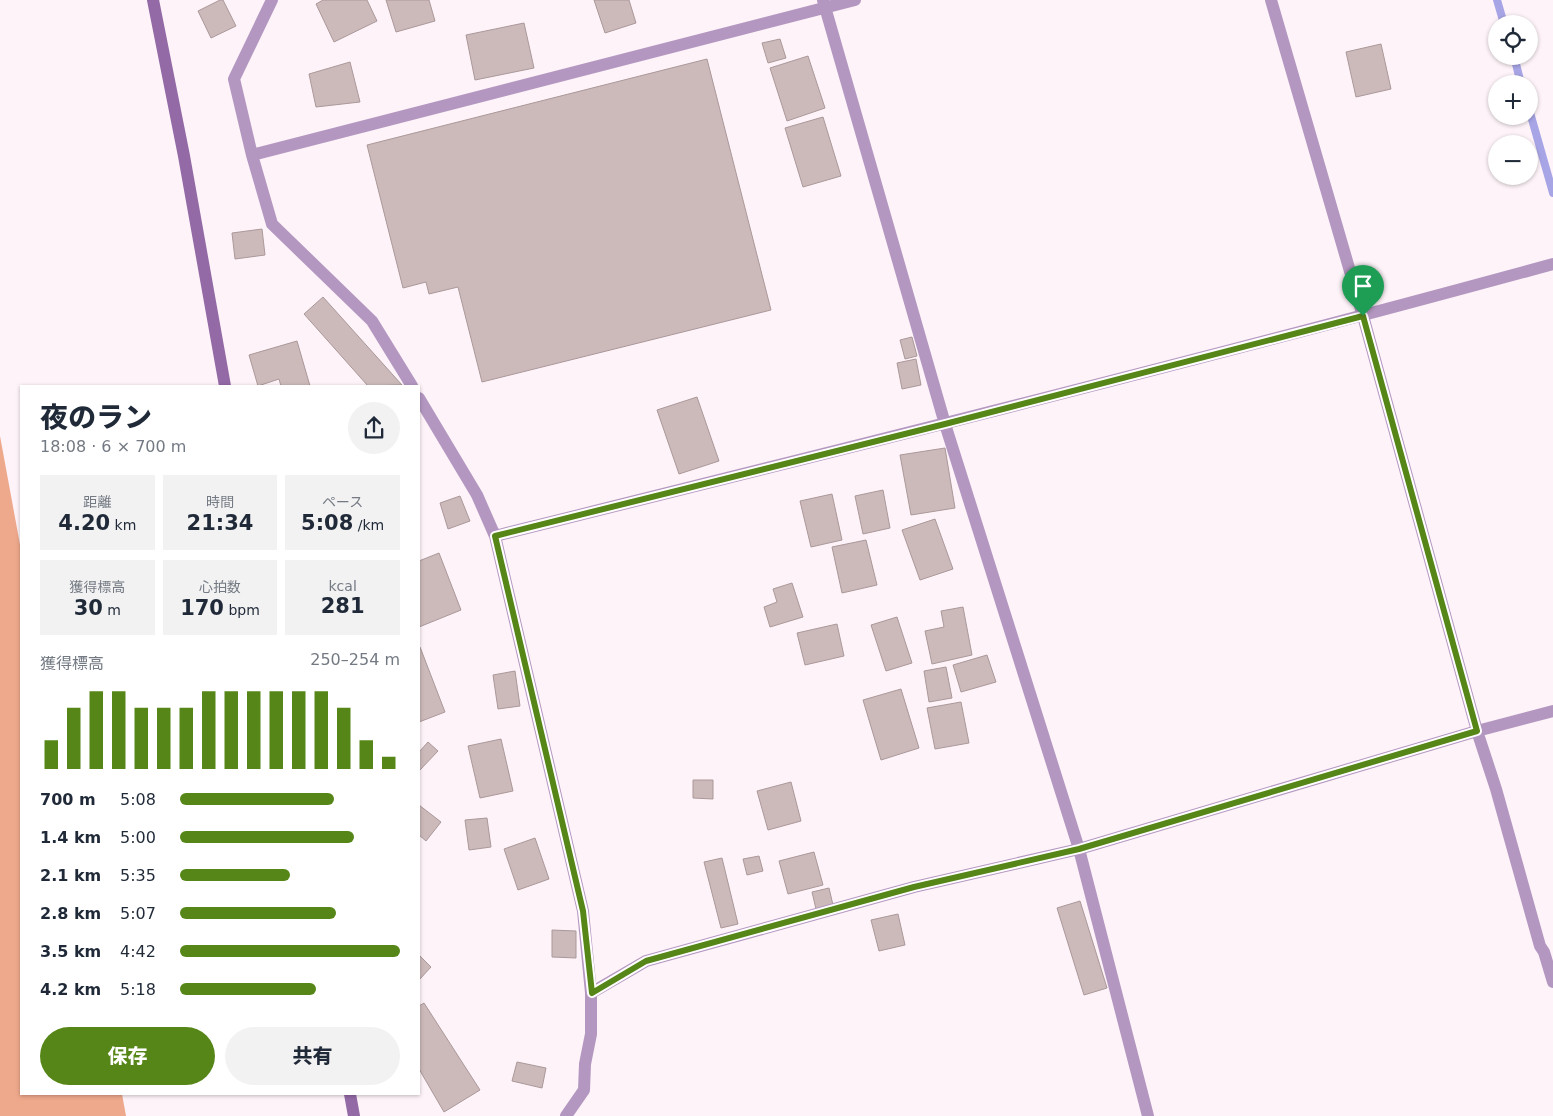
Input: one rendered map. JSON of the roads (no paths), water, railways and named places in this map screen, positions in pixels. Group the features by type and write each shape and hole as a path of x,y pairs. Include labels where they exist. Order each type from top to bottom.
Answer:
{"main road":[{"path":"153,0 184,156 225,385"},
{"path":"350,1095 354,1116"}],"street":[{"path":"272,0 234,79 252,155 272,224 372,321 411,385"},
{"path":"252,155 824,4 855,0"},
{"path":"1271,0 1363,316 1477,731 1496,789 1540,946 1544,952 1553,982"},
{"path":"824,4 945,424 1079,849 1148,1116"},
{"path":"495,536 945,424 1363,316 1553,264"},
{"path":"420,400 477,495 495,536 583,911 592,993 591,1034 585,1064 584,1090 566,1116"},
{"path":"592,993 646,961 914,887 1079,849 1477,731 1553,711"}],"waterway":[{"path":"1497,0 1501,15"},
{"path":"1516,65 1519,75"},
{"path":"1534,125 1553,193"}]}
